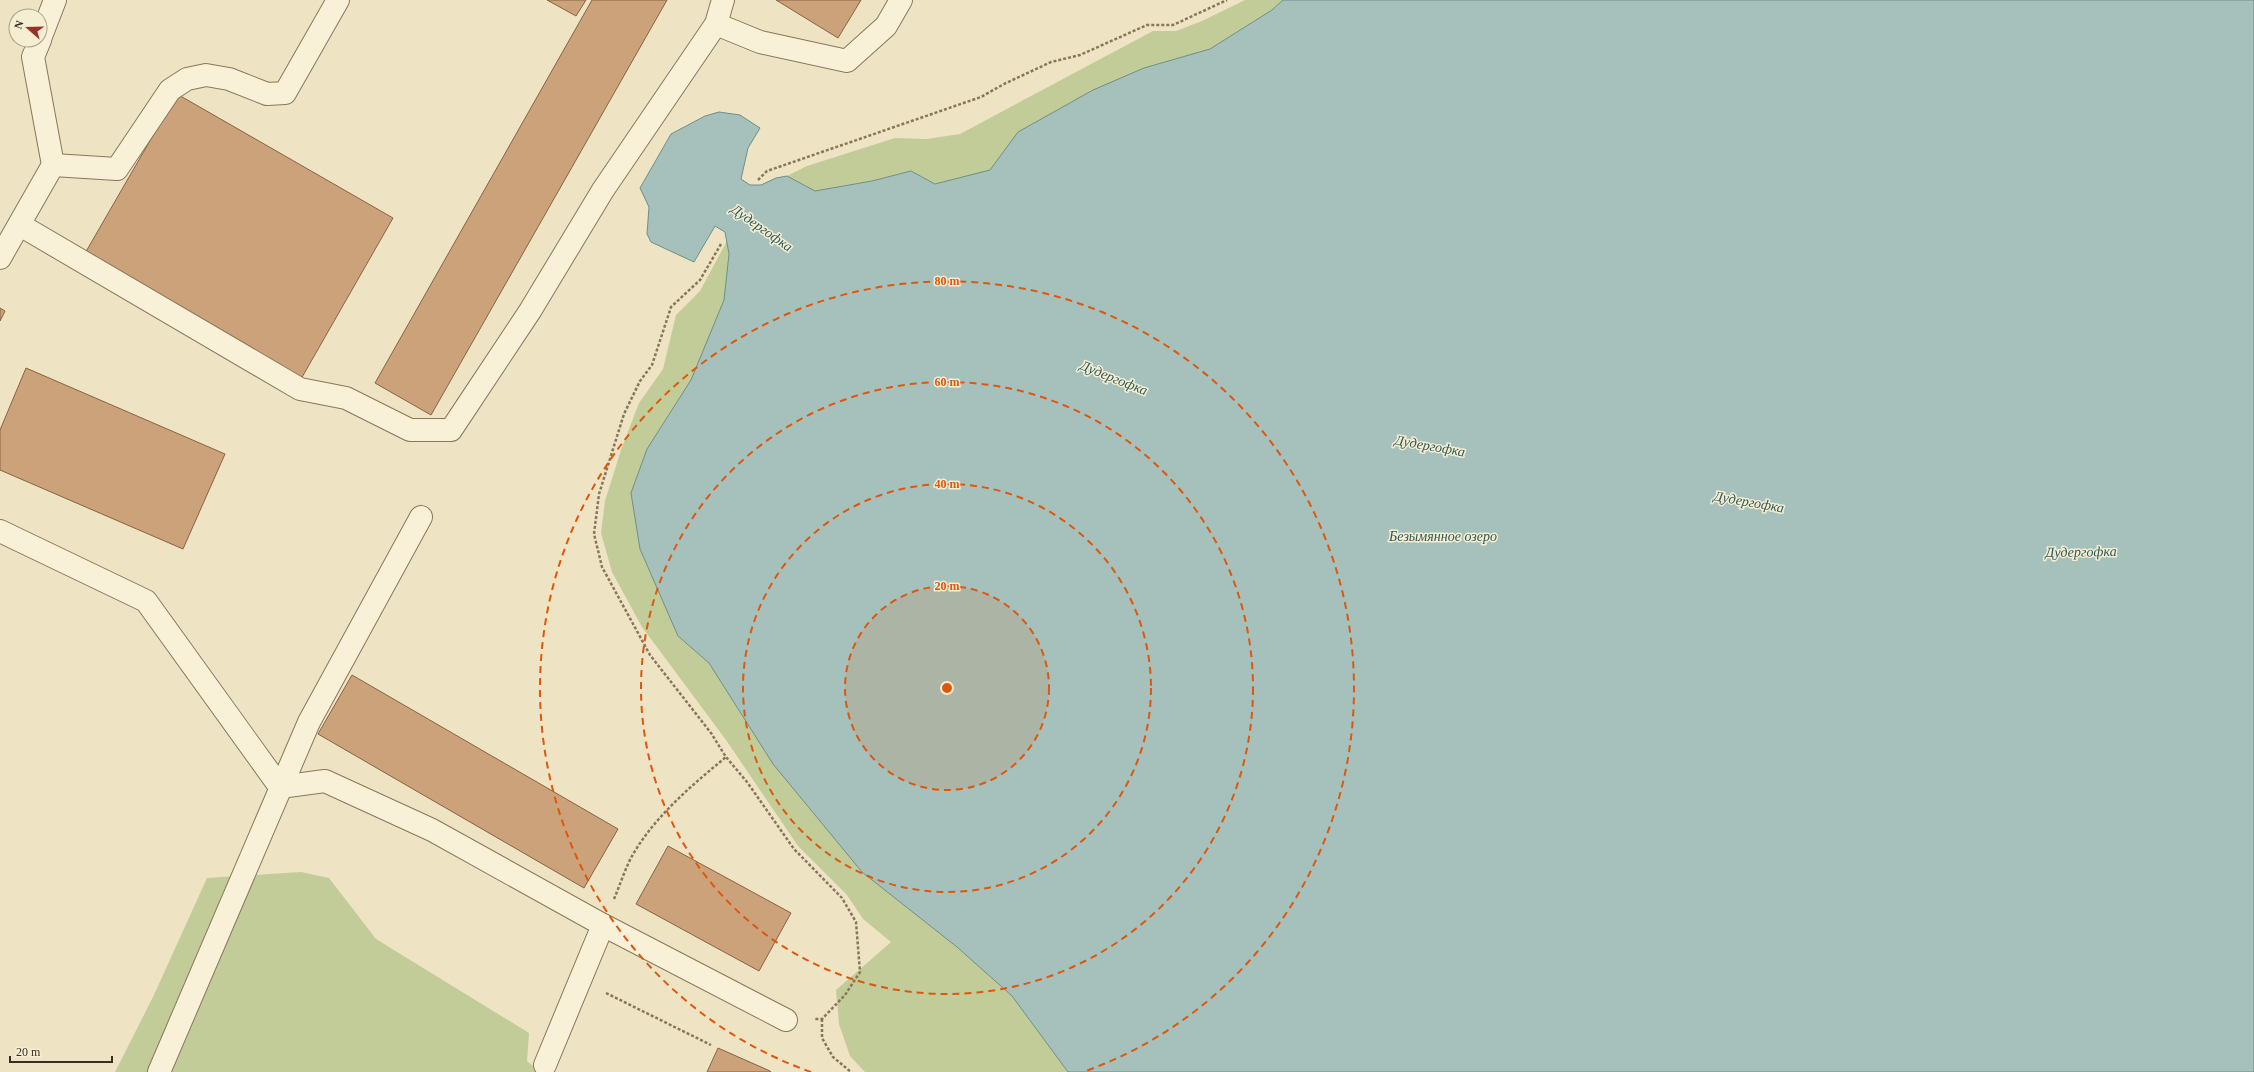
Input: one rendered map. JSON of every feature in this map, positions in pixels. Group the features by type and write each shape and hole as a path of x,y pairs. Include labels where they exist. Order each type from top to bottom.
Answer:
{"lane":[{"path":"48,19 55,0"},
{"path":"53,165 117,170 170,90 187,79 206,75 229,79 267,94 285,93 338,0"},
{"path":"20,225 300,389 346,398 410,430 451,430 530,311 602,190 716,24 723,0"},
{"path":"716,24 760,42 847,60 886,26 901,0"},
{"path":"0,258 53,165 33,57 37,48"},
{"path":"159,1072 309,722 421,517"},
{"path":"0,531 146,601 280,787"},
{"path":"280,787 325,781 432,830 603,925 786,1020"},
{"path":"545,1065 603,925"}],"path":[{"path":"758,180 767,171 981,97 1004,84 1051,62 1080,55 1147,25 1173,25 1227,0"},
{"path":"721,244 700,280 671,307 652,365 640,381 624,414 599,494 594,534 602,567 650,655 696,714 726,757 747,782 794,850 842,898 856,922 860,972 845,995 822,1019 822,1038 833,1057 850,1072"},
{"path":"603,925 632,856 679,797 726,757"},
{"path":"581,979 641,1011 711,1045"},
{"path":"786,1020 822,1019"}],"green space":[{"path":"1245,0 1283,0 1272,10 1210,49 1144,68 1018,132 991,170 935,184 911,171 872,181 815,191 787,176 807,166 895,138 927,139 960,134 1153,31 1176,31 1202,21"},
{"path":"728,239 729,254 724,300 691,380 647,449 631,493 640,549 678,636 709,663 773,764 862,872 957,947 1012,996 1068,1072 865,1072 850,1056 839,1024 836,990 891,942 863,919 847,895 798,846 726,740 642,627 612,572 601,533 605,501 621,450 639,403 663,369 676,315 700,291"},
{"path":"301,872 329,878 376,939 529,1033 527,1061 540,1072 115,1072 153,997 207,878"}],"water":[{"name":"Безымянное озеро","path":"1283,0 2254,0 2254,1072 1068,1072 1012,996 957,947 862,872 773,764 709,663 678,636 640,549 631,493 647,449 691,380 724,300 729,254 725,232 715,226 694,262 651,242 647,234 649,207 640,188 671,134 705,116 719,112 740,115 760,128 748,148 741,179 750,185 761,185 776,178 787,176 815,191 872,181 911,171 935,184 990,170 1018,132 1093,90 1144,68 1210,49 1272,10"}],"building":[{"path":"547,0 586,0 576,16"},
{"path":"592,0 667,0 431,415 375,383"},
{"path":"776,0 861,0 838,38"},
{"path":"177,94 393,218 301,379 84,255"},
{"path":"0,308 5,311 0,321"},
{"path":"26,368 225,454 183,549 0,470 0,430"},
{"path":"352,675 618,829 584,888 318,734"},
{"path":"668,846 791,913 759,971 636,904"},
{"path":"718,1048 770,1071 771,1072 707,1072"}],"water label":[{"name":"Дудергофка","path":"762,228"},
{"name":"Дудергофка","path":"1114,378"},
{"name":"Дудергофка","path":"1430,446"},
{"name":"Дудергофка","path":"1749,502"},
{"name":"Дудергофка","path":"2081,552"}]}
